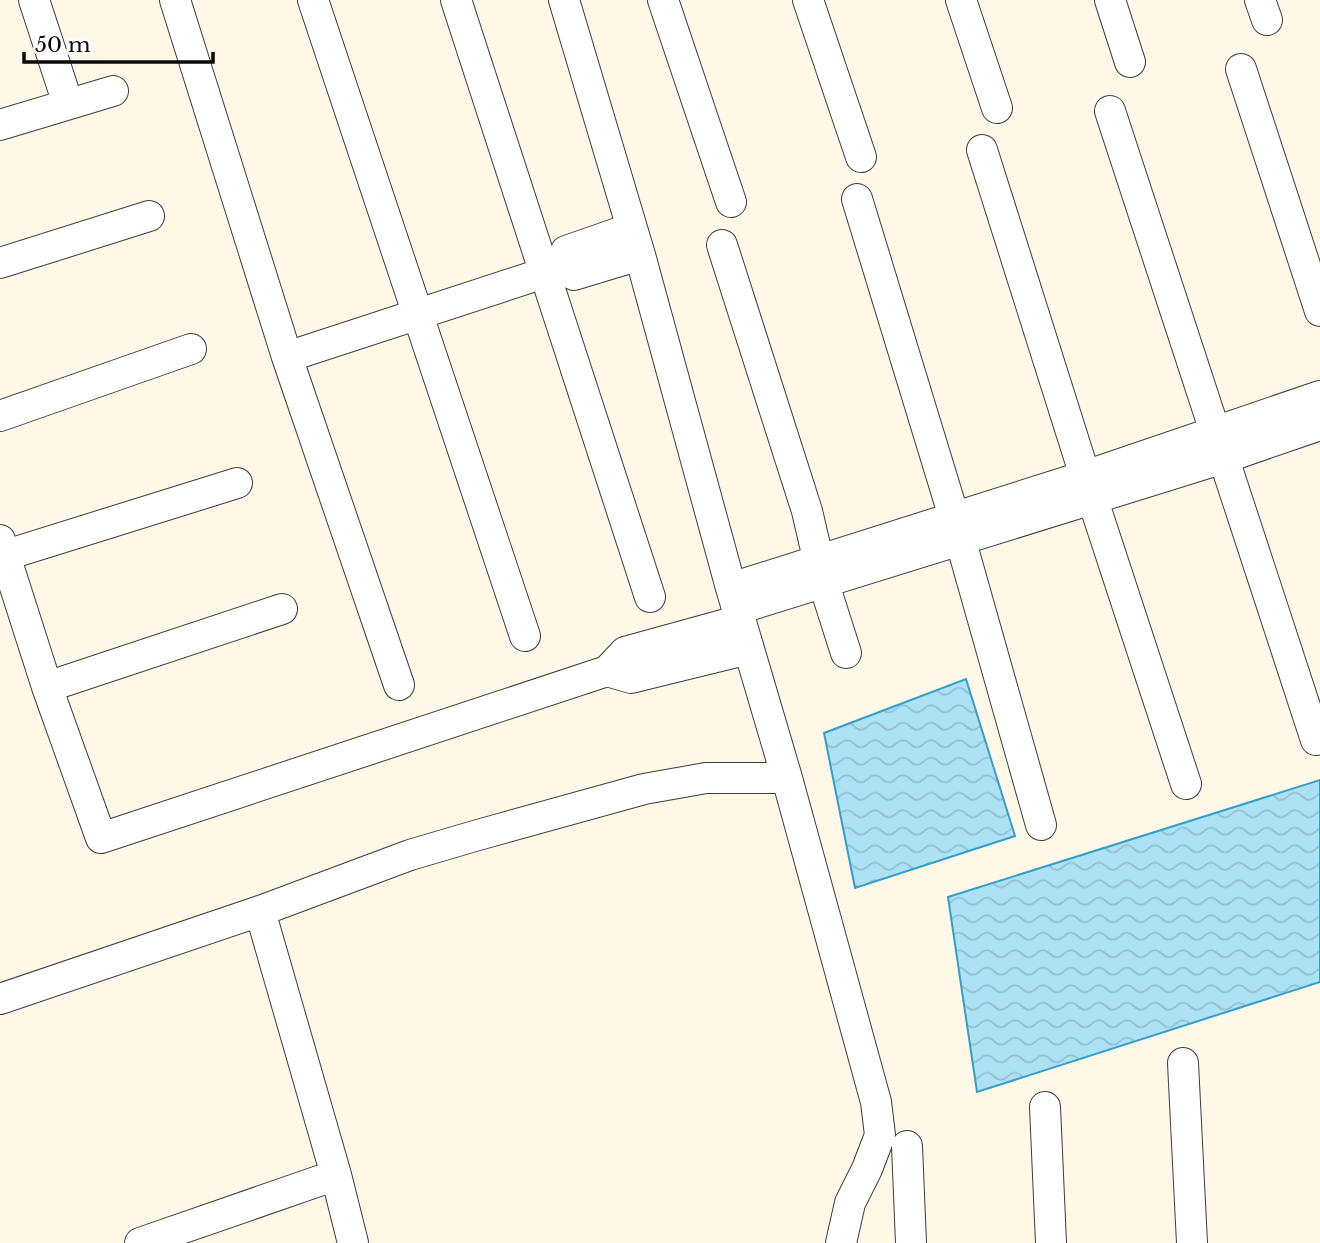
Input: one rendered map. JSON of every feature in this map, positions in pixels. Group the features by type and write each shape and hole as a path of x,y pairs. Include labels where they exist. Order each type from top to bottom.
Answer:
{"street":[{"path":"34,0 68,104"},
{"path":"175,0 287,357 399,685"},
{"path":"313,0 526,636"},
{"path":"456,0 552,270 650,597"},
{"path":"564,0 636,241 876,1102 880,1135 867,1170 850,1203 841,1243"},
{"path":"663,0 731,202"},
{"path":"808,0 861,157"},
{"path":"961,0 998,108"},
{"path":"1110,0 1130,62"},
{"path":"1241,69 1320,311"},
{"path":"0,125 113,91"},
{"path":"1110,111 1316,740"},
{"path":"982,150 1185,784"},
{"path":"857,199 957,529 1041,825"},
{"path":"0,263 149,216"},
{"path":"287,357 552,270 574,275 636,241"},
{"path":"722,245 807,511 821,572 846,653"},
{"path":"0,416 191,349"},
{"path":"1220,444 1320,396"},
{"path":"237,483 2,551 101,838 607,671 625,652 821,572 1220,444 1320,425"},
{"path":"47,687 282,610"},
{"path":"607,671 631,678 749,649"},
{"path":"0,999 260,911 410,855 644,789 706,778 787,778"},
{"path":"260,911 353,1243"},
{"path":"1184,1063 1192,1243"},
{"path":"1045,1107 1051,1243"},
{"path":"907,1146 911,1243"},
{"path":"140,1243 336,1175"}],"water":[{"path":"966,679 1015,836 855,888 824,733"},
{"path":"1320,780 1320,982 977,1092 948,897"}]}
